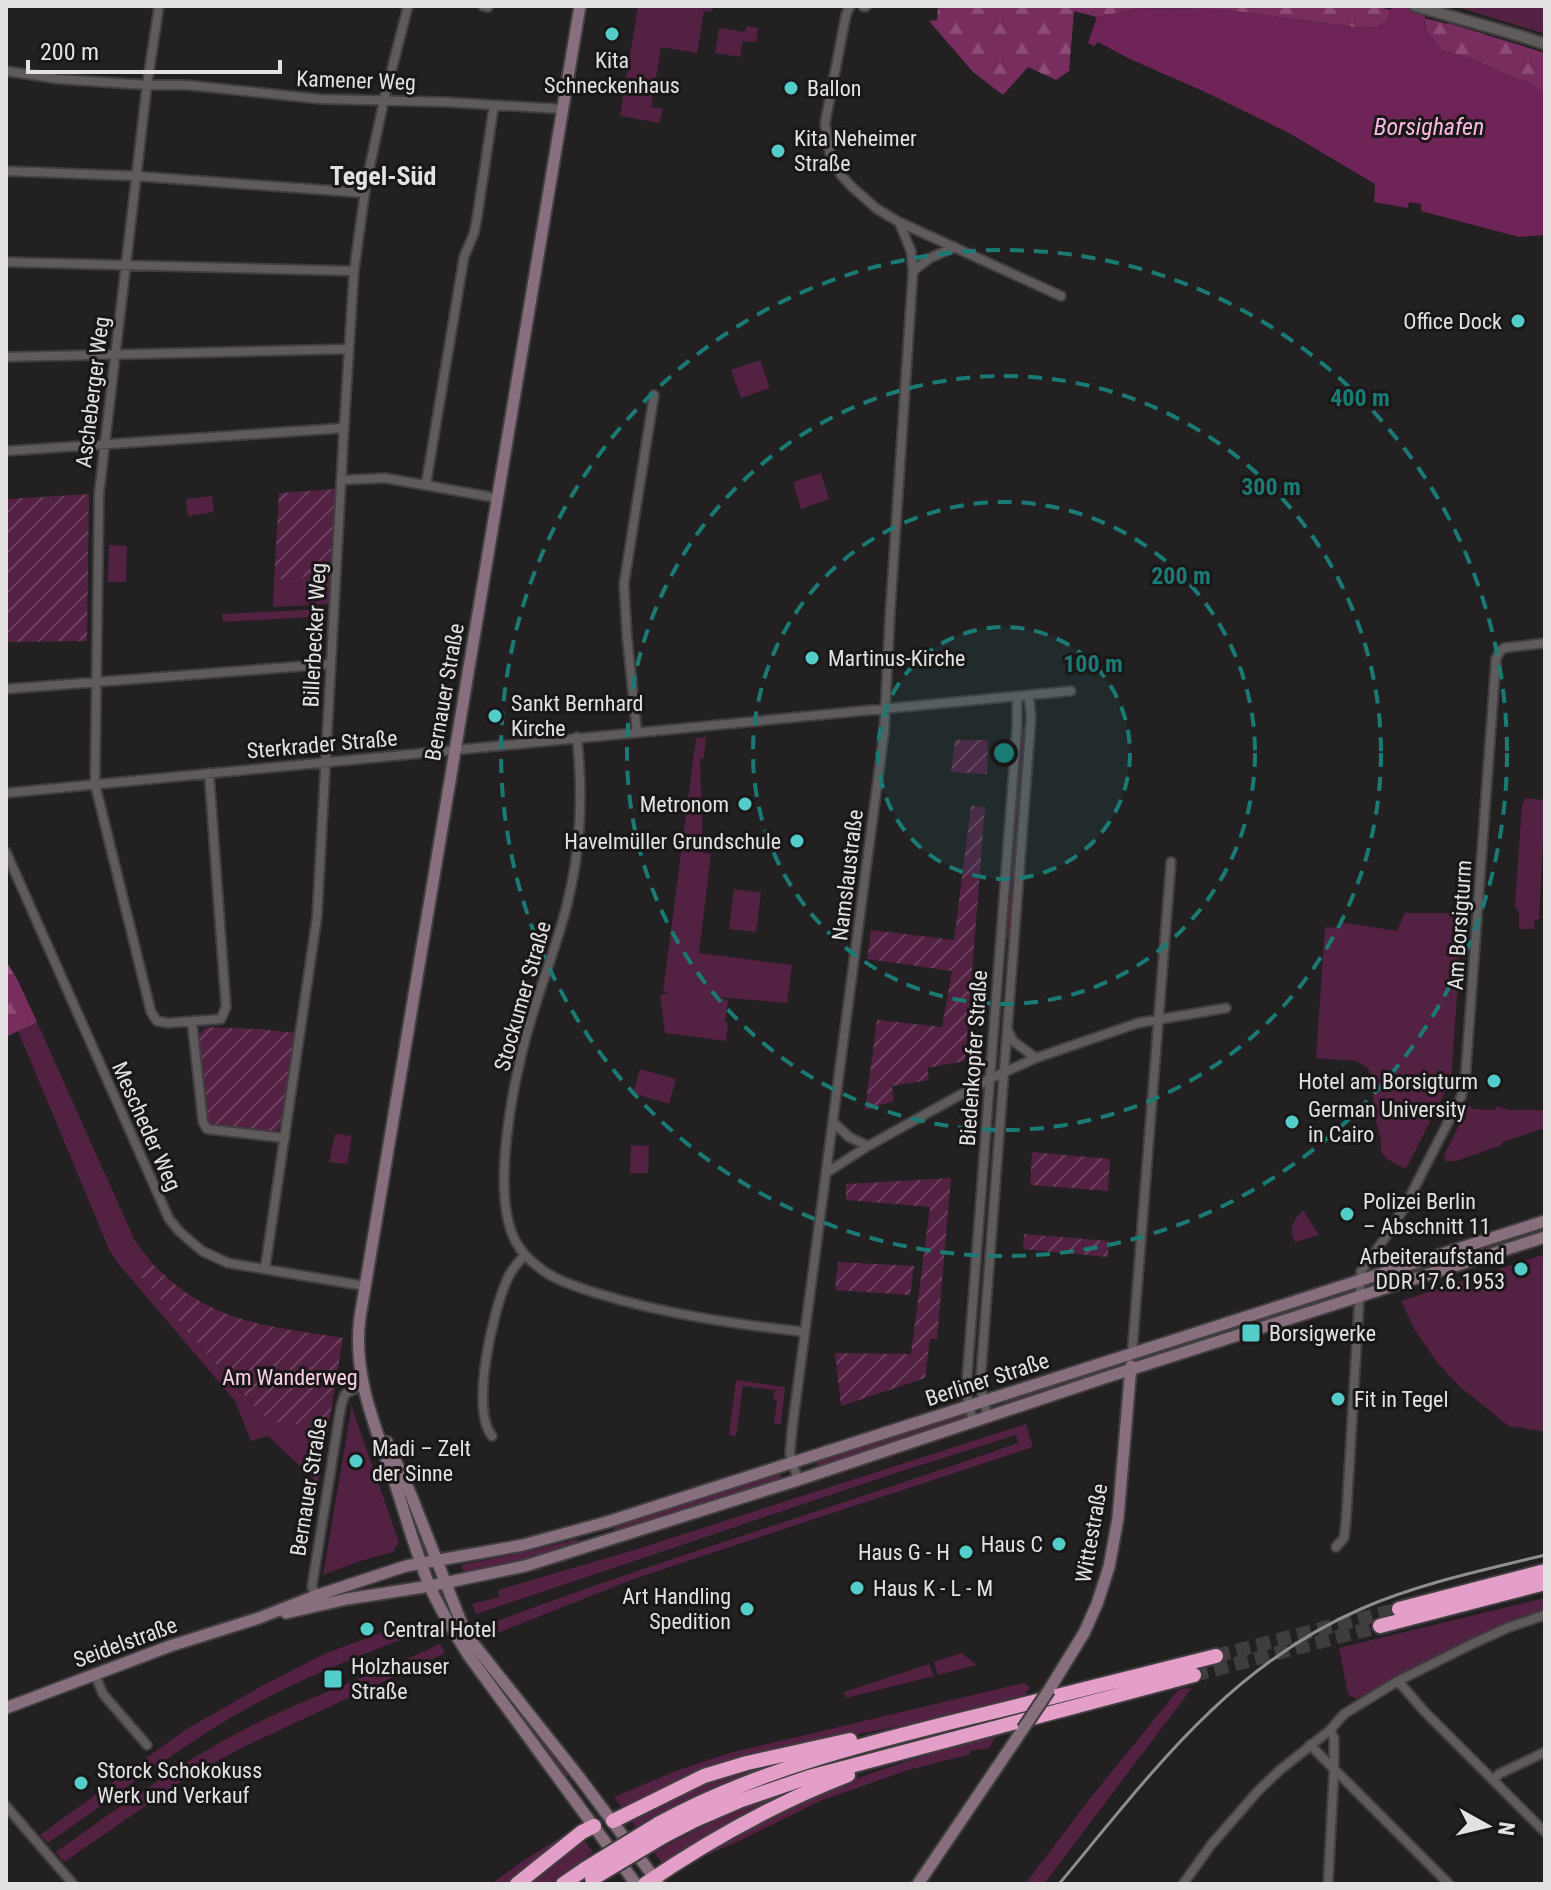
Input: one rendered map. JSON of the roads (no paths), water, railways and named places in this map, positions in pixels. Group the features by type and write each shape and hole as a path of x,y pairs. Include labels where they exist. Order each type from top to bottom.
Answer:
{"highway":[{"path":"1399,1609 1545,1571"},
{"path":"1380,1626 1545,1583"},
{"path":"563,1884 587,1877 661,1830 688,1808 803,1763 878,1741 1216,1656"},
{"path":"661,1830 809,1777 1194,1675"},
{"path":"613,1821 704,1776 747,1763 864,1737 878,1741"},
{"path":"652,1882 724,1833 816,1787 871,1766 880,1759"},
{"path":"517,1884 582,1832 594,1826"}],"main road":[{"name":"Bernauer Straße","path":"430,1586 364,1388 358,1349 360,1317 580,6"},
{"name":"Berliner Straße","path":"422,1563 523,1545 580,1530 1545,1221"},
{"name":"Berliner Straße","path":"430,1586 525,1566 1545,1237"},
{"name":"Wittestraße","path":"918,1884 1049,1690 1084,1633 1097,1604 1109,1567 1118,1518 1132,1353"},
{"name":"Bernauer Straße","path":"364,1388 446,1583"},
{"name":"Seidelstraße","path":"6,1708 170,1646 317,1601 406,1566 422,1563"},
{"path":"446,1583 463,1627 477,1650 613,1821 652,1882"},
{"name":"Seidelstraße","path":"317,1601 430,1586"},
{"path":"430,1586 469,1656 636,1884"},
{"path":"594,1826 613,1821"}],"street":[{"name":"Ascheberger Weg","path":"159,6 99,494 95,784 151,1012 157,1021 192,1022"},
{"name":"Billerbecker Weg","path":"265,1269 317,917 354,271 365,193 408,6"},
{"path":"850,6 825,123 830,154 841,175 877,209 899,222 1061,296"},
{"path":"1415,6 1545,44"},
{"name":"Kamener Weg","path":"6,71 58,79 187,85 320,99 562,109"},
{"path":"426,484 463,264 477,218 494,105"},
{"path":"6,171 136,176 365,193"},
{"name":"Namslaustraße","path":"798,1480 790,1446 882,745 913,271 911,251 899,222"},
{"path":"913,271 930,258 955,247"},
{"path":"6,262 354,271"},
{"path":"6,357 348,349"},
{"path":"637,732 624,584 654,395"},
{"path":"6,451 344,428"},
{"path":"342,480 385,478 497,498"},
{"name":"Am Borsigturm","path":"1336,1547 1344,1538 1346,1521 1361,1271 1404,1208 1461,1097 1465,1082 1496,659 1504,648 1545,643"},
{"path":"6,689 330,664"},
{"name":"Sterkrader Straße","path":"6,793 1071,691"},
{"name":"Biedenkopfer Straße","path":"988,1417 980,1386 1031,718 1029,695"},
{"name":"Biedenkopfer Straße","path":"973,1422 966,1391 1017,696"},
{"name":"Stockumer Straße","path":"577,737 581,796 573,880 563,926 527,1033 511,1107 505,1167 506,1209 511,1231 525,1255 556,1279 615,1299 690,1316 805,1332"},
{"path":"209,773 226,1007 221,1019 192,1022 203,1122 207,1129 285,1138"},
{"name":"Mescheder Weg","path":"6,852 169,1219 202,1251 228,1263 365,1286"},
{"path":"1132,1353 1171,862"},
{"path":"826,1173 868,1146 989,1079 1036,1058 1101,1034 1158,1018 1226,1008"},
{"path":"993,1029 1007,1030 1013,1041 1036,1058"},
{"path":"833,1122 849,1137 868,1146"},
{"path":"492,1436 486,1428 484,1410 484,1376 490,1339 507,1279 525,1255"},
{"name":"Bernauer Straße","path":"317,1601 312,1586 341,1406 345,1394 364,1388"},
{"path":"1183,1884 1211,1845 1258,1791 1330,1730 1344,1714 1398,1681 1507,1628 1545,1615"},
{"path":"95,1675 103,1694 147,1745"},
{"path":"1398,1681 1545,1832"},
{"path":"1328,1884 1334,1770 1334,1738 1330,1730"},
{"path":"1310,1745 1449,1884"},
{"path":"1494,1780 1499,1774 1545,1752"},
{"path":"6,1806 73,1884"}],"water":[{"name":"Borsighafen","path":"1392,6 1427,6 1426,30 1441,50 1481,62 1532,84 1545,94 1545,235 1519,237 1421,211 1421,204 1409,202 1408,208 1374,202 1375,184 1289,133 1098,42 1094,46 1088,43 1097,17 1142,8 1219,9 1361,28 1377,27 1387,21"}],"tunnel":[{"path":"1216,1656 1399,1609"},
{"path":"1194,1675 1380,1626"}],"railway":[{"path":"1059,1884 1194,1727 1271,1660 1315,1632 1385,1599 1545,1555"}],"place":[{"name":"Kita Schneckenhaus","path":"612,34"},
{"name":"Ballon","path":"791,88"},
{"name":"Kita Neheimer Straße","path":"778,151"},
{"name":"Office Dock","path":"1518,321"},
{"name":"Martinus-Kirche","path":"812,658"},
{"name":"Sankt Bernhard Kirche","path":"495,716"},
{"name":"Metronom","path":"745,804"},
{"name":"Havelmüller Grundschule","path":"797,841"},
{"name":"Hotel am Borsigturm","path":"1494,1081"},
{"name":"German University in Cairo","path":"1292,1122"},
{"name":"Polizei Berlin – Abschnitt 11","path":"1347,1214"},
{"name":"Arbeiteraufstand DDR 17.6.1953","path":"1521,1269"},
{"name":"Borsigwerke","path":"1251,1333"},
{"name":"Fit in Tegel","path":"1338,1399"},
{"name":"Madi – Zelt der Sinne","path":"356,1461"},
{"name":"Haus C","path":"1059,1544"},
{"name":"Haus G - H","path":"966,1552"},
{"name":"Haus K - L - M","path":"857,1588"},
{"name":"Art Handling Spedition","path":"747,1609"},
{"name":"Central Hotel","path":"367,1629"},
{"name":"Holzhauser Straße","path":"333,1679"},
{"name":"Storck Schokokuss Werk und Verkauf","path":"81,1783"}],"district":[{"name":"Tegel-Süd","path":"383,176"}],"park label":[{"name":"Am Wanderweg","path":"290,1377"}]}
